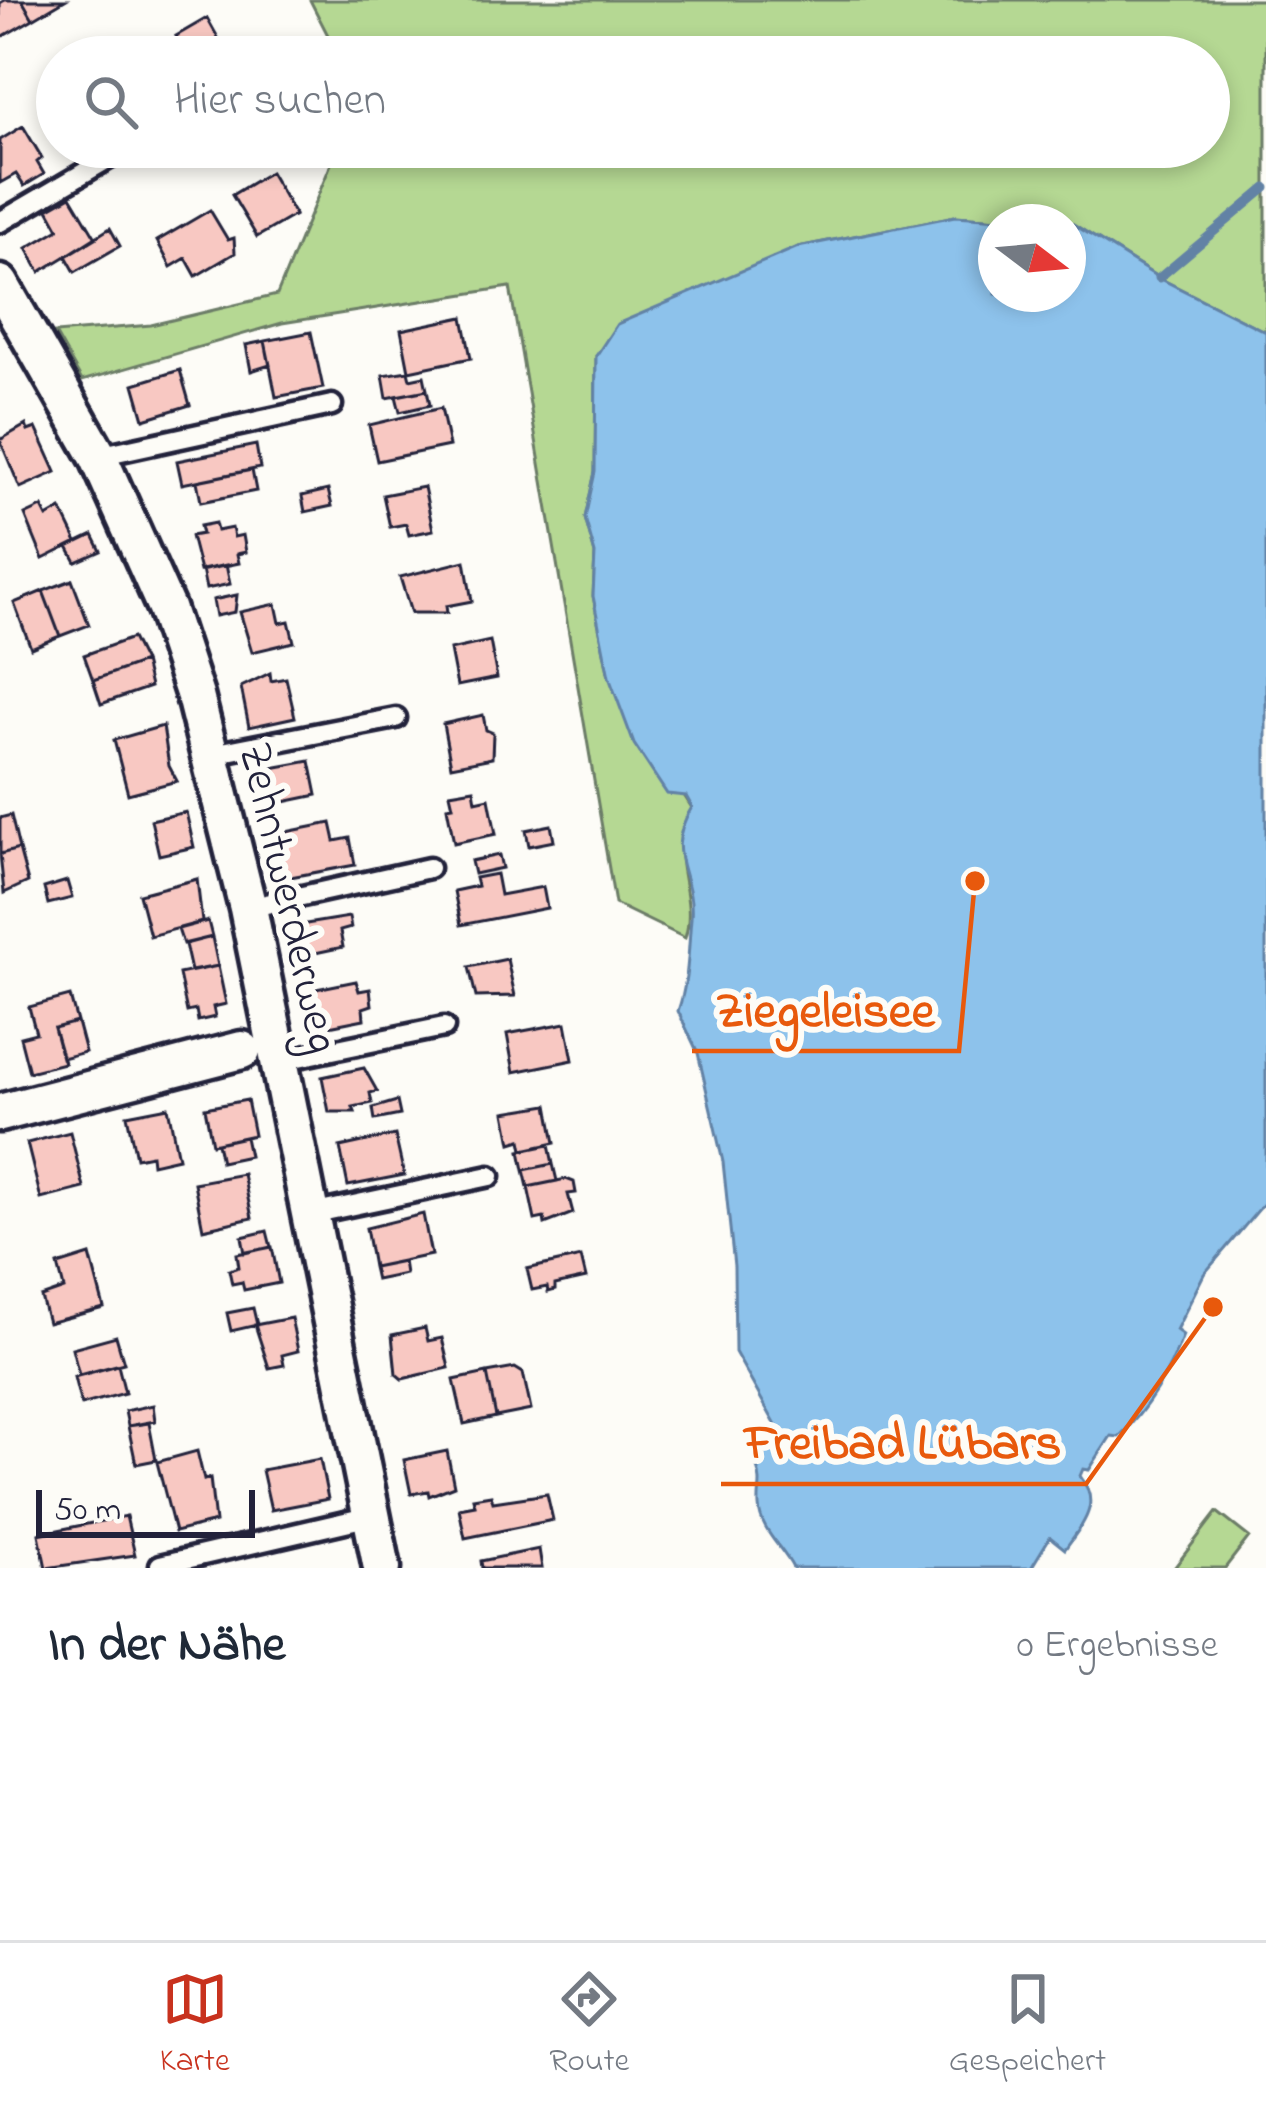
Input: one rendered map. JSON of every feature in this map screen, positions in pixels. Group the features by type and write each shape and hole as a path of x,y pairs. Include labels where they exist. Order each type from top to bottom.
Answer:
{"street":[{"name":"Zehntwerderweg","path":"0,284 98,456 166,608 212,754 248,908 382,1568"},
{"path":"0,1113 242,1050"}],"lane":[{"path":"0,222 92,168"},
{"path":"98,456 332,405"},
{"path":"212,754 396,718"},
{"path":"248,908 429,868"},
{"path":"279,1061 444,1027"},
{"path":"311,1214 490,1176"},
{"path":"160,1565 371,1516"}],"green space":[{"path":"310,0 1266,0 1266,332 1159,278 1086,232 1086,204 978,204 978,218 955,216 798,247 596,356 595,472 585,518 595,554 593,596 609,677 692,808 681,840 688,904 685,938 615,904 510,287 282,323 82,381 55,333 151,325 277,295 329,168 1230,168 1230,36 328,36"},
{"path":"1217,1512 1249,1537 1225,1568 1174,1568"}],"water":[{"path":"955,216 978,218 978,312 1086,312 1086,232 1159,278 1266,332 1266,1201 1204,1274 1176,1330 1183,1335 1165,1377 1149,1402 1119,1437 1111,1436 1089,1470 1083,1469 1080,1476 1090,1505 1083,1522 1065,1549 1050,1537 1031,1568 793,1568 760,1515 757,1467 778,1429 735,1352 734,1266 723,1162 698,1053 678,1011 691,918 680,838 692,807 686,796 667,794 634,744 609,677 593,596 595,554 585,518 595,472 596,356 617,324 798,247"}],"building":[{"path":"22,0 33,19 0,38 0,3"},
{"path":"22,0 65,0 33,19"},
{"path":"207,18 217,36 176,36"},
{"path":"23,126 36,148 36,168 44,174 24,186 16,174 0,183 0,140"},
{"path":"270,172 295,215 257,237 232,195"},
{"path":"71,196 96,238 40,272 27,248 59,229 48,209"},
{"path":"210,210 228,240 234,238 235,253 196,276 186,258 171,267 157,241"},
{"path":"110,228 120,246 75,272 66,256"},
{"path":"463,317 471,358 409,371 401,330"},
{"path":"311,332 323,388 276,397 265,341"},
{"path":"265,341 270,365 251,371 246,345"},
{"path":"180,370 190,405 144,419 134,384"},
{"path":"408,371 410,379 424,376 427,390 387,398 383,375"},
{"path":"427,390 430,405 400,412 396,396"},
{"path":"441,408 449,446 377,461 369,425"},
{"path":"26,425 28,431 36,428 56,472 20,488 0,440"},
{"path":"256,445 260,468 182,484 177,461"},
{"path":"252,470 256,491 201,502 197,481"},
{"path":"424,487 433,530 409,535 406,524 390,527 383,495"},
{"path":"328,490 332,506 305,512 302,496"},
{"path":"42,507 47,517 61,509 77,542 43,559 25,515"},
{"path":"215,523 217,531 232,528 234,537 243,535 246,552 237,554 239,563 200,571 191,536 202,534 200,526"},
{"path":"93,535 101,551 76,562 68,547"},
{"path":"465,561 472,601 446,606 447,613 411,613 400,577"},
{"path":"226,565 230,584 206,589 202,570"},
{"path":"72,580 89,625 60,636 43,591"},
{"path":"43,591 60,636 31,648 14,603"},
{"path":"237,595 235,612 216,616 213,600"},
{"path":"276,604 280,623 289,621 294,642 252,652 240,612"},
{"path":"132,638 144,662 93,680 84,655"},
{"path":"490,641 497,678 457,686 450,650"},
{"path":"144,662 150,687 101,704 93,680"},
{"path":"270,673 271,681 286,678 295,717 249,727 241,687"},
{"path":"483,715 486,730 493,733 492,758 451,766 443,724"},
{"path":"163,726 169,766 177,781 128,794 114,740"},
{"path":"310,761 317,795 279,803 272,768"},
{"path":"474,789 476,801 489,798 496,834 454,843 447,807 453,806 450,793"},
{"path":"186,812 194,847 159,855 151,820"},
{"path":"11,815 19,849 0,854 0,818"},
{"path":"331,823 335,841 350,838 355,865 285,878 276,834"},
{"path":"551,825 554,841 529,846 526,830"},
{"path":"19,849 28,882 4,893 0,854"},
{"path":"499,855 502,868 474,874 471,861"},
{"path":"496,874 500,895 543,887 547,908 461,925 454,891 477,886 475,878"},
{"path":"197,879 202,922 150,936 139,894"},
{"path":"67,881 72,898 48,904 44,888"},
{"path":"349,917 351,928 340,931 343,947 306,955 300,925"},
{"path":"208,921 212,937 183,944 178,929"},
{"path":"212,937 218,966 191,971 185,944"},
{"path":"507,959 515,996 476,997 469,967"},
{"path":"218,966 226,1004 213,1007 215,1017 198,1021 196,1010 187,1012 179,974"},
{"path":"356,981 359,991 370,989 372,1005 363,1008 364,1019 319,1028 311,990"},
{"path":"70,996 77,1022 54,1028 64,1063 29,1072 20,1037 36,1033 29,1007"},
{"path":"77,1022 85,1052 62,1058 54,1028"},
{"path":"566,1023 573,1060 514,1072 507,1034"},
{"path":"364,1068 377,1091 370,1093 372,1103 353,1107 355,1112 329,1112 322,1077"},
{"path":"247,1100 254,1135 212,1144 205,1108"},
{"path":"397,1101 400,1115 375,1120 373,1108"},
{"path":"548,1105 555,1143 523,1150 521,1140 511,1143 505,1112"},
{"path":"168,1107 178,1158 152,1164 151,1155 136,1158 127,1115"},
{"path":"70,1132 84,1188 41,1199 27,1143"},
{"path":"395,1135 404,1175 348,1186 340,1147"},
{"path":"245,1137 249,1156 221,1162 217,1143"},
{"path":"549,1145 553,1164 524,1170 520,1151"},
{"path":"553,1164 557,1181 528,1187 524,1170"},
{"path":"243,1174 252,1218 203,1229 194,1183"},
{"path":"566,1179 574,1182 576,1193 568,1194 573,1213 545,1224 544,1218 535,1220 528,1187"},
{"path":"423,1214 431,1255 373,1267 366,1228"},
{"path":"267,1231 271,1247 245,1253 242,1237"},
{"path":"272,1247 279,1283 244,1290 242,1282 232,1284 229,1270 239,1267 237,1254"},
{"path":"90,1255 104,1308 48,1323 41,1297 64,1289 58,1265"},
{"path":"581,1257 586,1278 555,1285 548,1292 547,1287 532,1290 527,1269"},
{"path":"403,1261 405,1274 376,1280 373,1267"},
{"path":"253,1308 257,1325 231,1331 227,1313"},
{"path":"291,1318 298,1351 282,1355 284,1365 269,1368 255,1325"},
{"path":"425,1328 428,1341 442,1338 449,1368 402,1379 396,1374 392,1335"},
{"path":"116,1336 124,1363 79,1375 72,1348"},
{"path":"118,1365 125,1393 81,1405 74,1377"},
{"path":"515,1368 523,1373 531,1410 496,1417 487,1373"},
{"path":"487,1373 496,1417 464,1424 454,1380"},
{"path":"153,1405 155,1421 128,1426 125,1411"},
{"path":"149,1423 156,1460 136,1464 128,1426"},
{"path":"197,1451 204,1480 210,1478 215,1522 175,1532 157,1462"},
{"path":"447,1451 454,1486 429,1496 428,1491 411,1494 404,1460"},
{"path":"320,1459 328,1499 271,1510 262,1470"},
{"path":"547,1494 553,1520 465,1538 459,1508 475,1505 473,1498 491,1495 493,1502"},
{"path":"126,1516 135,1555 46,1568 39,1534"},
{"path":"539,1549 542,1568 482,1568 481,1561"}],"waterway":[{"path":"1159,278 1266,188"}],"place":[{"name":"Ziegeleisee","path":"975,881"},
{"name":"Freibad Lübars","path":"1213,1307"}]}
